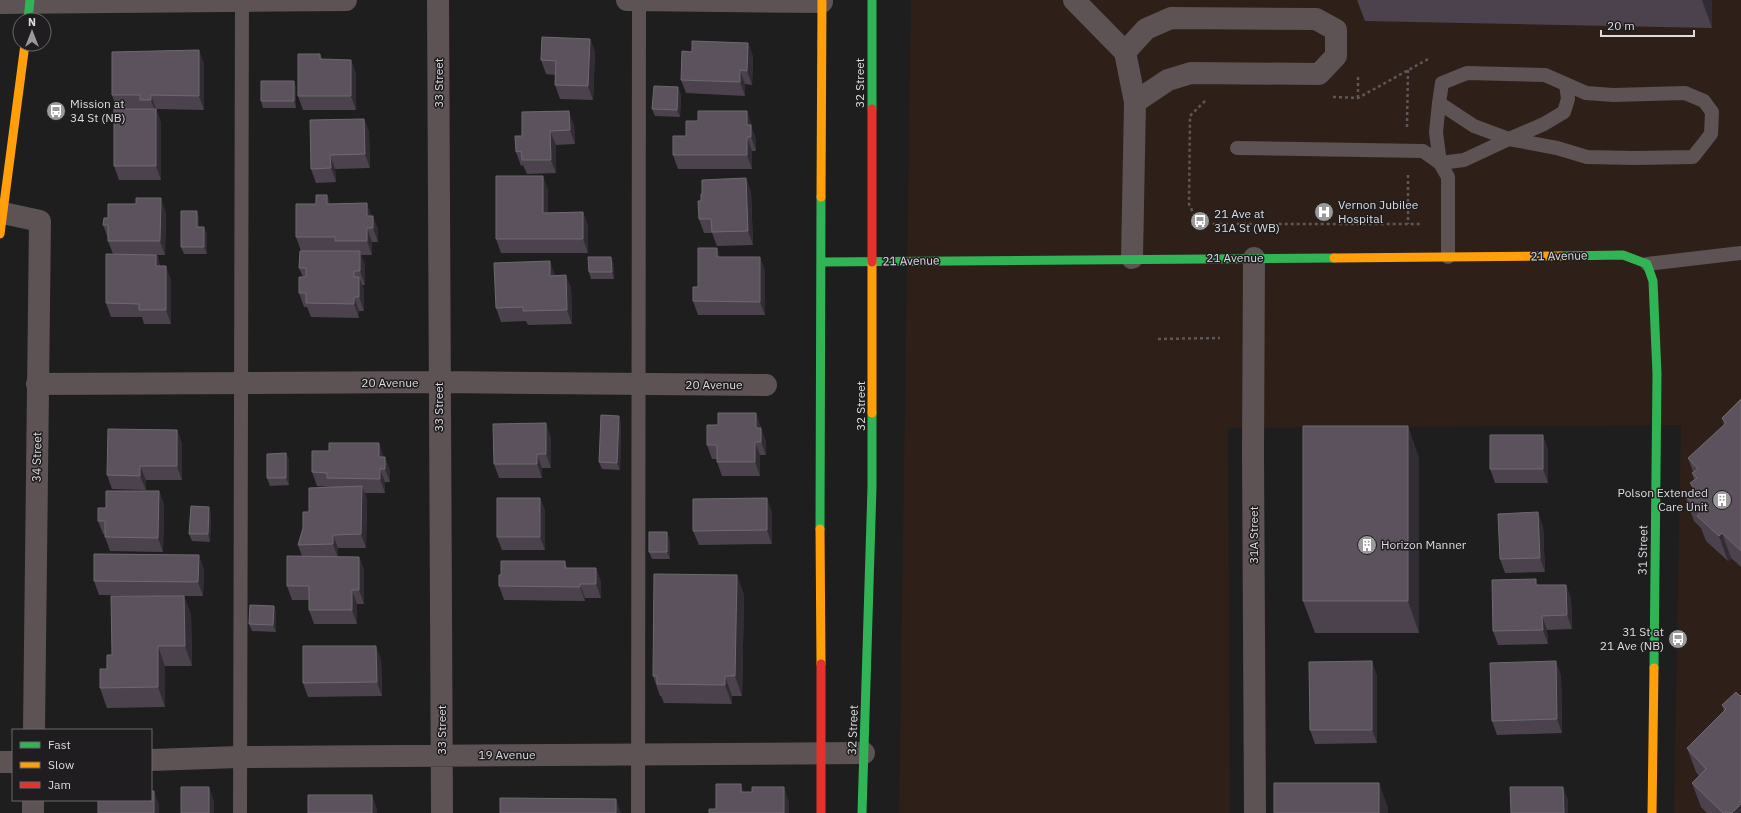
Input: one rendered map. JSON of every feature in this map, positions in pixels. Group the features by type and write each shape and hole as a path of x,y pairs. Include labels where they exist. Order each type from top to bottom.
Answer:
{"main road":[{"name":"32 Street","path":"862,813 872,487 872,0"},
{"path":"821,813 820,404 822,262 822,1"},
{"path":"2,224 24,52"},
{"name":"21 Avenue","path":"822,262 1132,258 1623,255 1647,264"},
{"name":"31 Street","path":"1647,264 1653,281 1657,374 1652,813"}],"street":[{"path":"0,3 29,8 242,1 346,0"},
{"name":"33 Street","path":"438,0 442,813"},
{"path":"627,0 822,1"},
{"path":"1074,0 1125,52 1136,102 1132,258"},
{"path":"1125,52 1146,29 1171,18 1316,19 1336,30 1336,56 1319,74 1191,73 1168,80 1136,102"},
{"name":"34 Street","path":"2,224 40,221 34,729"},
{"name":"31A Street","path":"1254,258 1253,460 1255,813"},
{"name":"20 Avenue","path":"38,384 439,382 766,386"},
{"name":"19 Avenue","path":"152,760 239,757 821,752 864,753"},
{"path":"0,762 12,762"},
{"path":"33,801 33,813"}],"lane":[{"path":"638,813 637,384 639,0"},
{"path":"240,813 242,1"},
{"path":"1439,103 1474,126 1508,139 1557,148 1587,157 1693,157 1711,134 1712,112 1704,101 1685,94 1586,94 1545,75 1467,73 1442,83 1439,103 1436,132 1440,163 1448,178 1448,257"},
{"path":"1236,148 1423,151 1440,163 1464,160 1544,124 1564,112 1568,99 1566,84"},
{"path":"1647,264 1741,253"}],"path":[{"path":"1407,132 1408,70"},
{"path":"1408,172 1408,224"},
{"path":"1158,339 1220,338"}],"shaded area":[{"name":"Vernon Jubilee Hospital","path":"911,0 1741,0 1741,813 1674,813 1681,425 1228,428 1230,813 899,813"}],"building":[{"path":"542,37 590,39 588,86 555,85 556,61 541,60"},
{"path":"692,41 748,43 747,71 740,70 740,82 681,80 682,51 692,52"},
{"path":"199,50 199,96 151,95 151,100 140,100 140,95 112,95 112,52"},
{"path":"298,54 320,54 320,59 351,60 351,96 298,96"},
{"path":"261,81 294,81 294,101 261,101"},
{"path":"654,86 678,87 677,110 652,109"},
{"path":"114,109 156,109 156,166 114,166"},
{"path":"569,111 570,130 550,131 551,160 522,160 521,151 516,152 515,136 522,136 522,112"},
{"path":"698,111 747,111 747,125 751,125 751,137 747,137 747,155 673,155 673,136 686,136 686,121 698,121"},
{"path":"364,119 365,154 330,155 331,168 311,169 310,120"},
{"path":"496,176 543,176 543,213 583,212 583,239 496,239"},
{"path":"746,178 748,231 712,232 711,219 699,219 698,201 701,201 702,180"},
{"path":"316,195 327,195 327,204 367,203 367,216 373,216 373,228 367,228 367,241 335,241 335,237 296,237 296,204 316,204"},
{"path":"136,198 161,198 160,241 108,241 108,225 103,225 104,218 108,218 108,204 136,204"},
{"path":"181,211 197,211 197,227 204,227 204,247 181,247"},
{"path":"698,248 717,248 717,257 760,257 760,302 693,301 693,287 698,287"},
{"path":"300,251 360,251 360,271 354,271 354,277 359,277 359,297 354,297 354,304 306,303 306,293 299,293 299,277 306,277 306,268 299,268"},
{"path":"106,254 156,255 156,266 166,266 166,310 139,310 139,304 106,303"},
{"path":"588,257 611,257 612,272 589,272"},
{"path":"550,261 550,276 566,275 567,310 523,311 523,307 496,308 494,263"},
{"name":"Polson Extended Care Unit","path":"1741,399 1741,551 1722,533 1719,536 1697,516 1701,511 1685,496 1694,488 1690,483 1697,478 1692,473 1698,469 1688,458 1726,423 1722,418"},
{"path":"718,413 756,413 756,428 761,428 761,442 755,442 755,462 717,462 717,445 707,445 707,425 718,425"},
{"path":"601,415 619,416 617,463 599,462"},
{"path":"546,423 546,454 537,454 537,464 494,464 493,424"},
{"name":"Horizon Manner","path":"1303,426 1408,426 1408,601 1303,601"},
{"path":"108,429 177,430 177,466 140,466 140,476 107,475"},
{"path":"1490,435 1543,435 1543,469 1490,469"},
{"path":"329,443 379,443 379,457 385,457 385,469 380,469 380,479 327,478 327,473 312,472 312,451 329,451"},
{"path":"286,453 286,478 267,478 267,454"},
{"path":"362,486 361,534 333,535 333,544 298,545 303,528 303,512 309,512 309,488"},
{"path":"106,491 159,491 158,538 105,537 105,521 98,521 98,508 106,508"},
{"path":"497,498 540,498 540,537 497,537"},
{"path":"767,498 767,530 693,531 693,499"},
{"path":"191,506 209,507 208,534 189,534"},
{"path":"1538,512 1540,558 1500,559 1498,514"},
{"path":"649,532 667,532 667,552 649,552"},
{"path":"94,554 199,555 198,582 94,581"},
{"path":"287,556 359,557 359,590 352,590 352,610 309,610 309,586 287,586"},
{"path":"501,561 565,561 565,568 596,568 596,584 580,584 580,587 499,586"},
{"path":"654,574 737,575 735,676 725,676 725,685 657,684 657,676 653,676"},
{"path":"1536,579 1536,585 1566,585 1567,615 1542,616 1543,630 1493,631 1492,580"},
{"path":"111,596 184,596 185,646 158,646 158,687 100,688 100,669 107,669 107,655 112,655"},
{"path":"250,605 274,606 273,625 249,624"},
{"path":"303,646 376,646 377,682 303,683"},
{"path":"1372,661 1372,730 1310,730 1309,662"},
{"path":"1556,661 1557,719 1492,721 1490,663"},
{"path":"1736,692 1740,696 1741,695 1741,804 1732,813 1723,813 1692,783 1706,769 1687,748 1726,709 1722,705"},
{"path":"1274,783 1379,783 1379,813 1274,813"},
{"path":"716,784 741,784 741,792 752,792 752,787 784,787 784,813 709,813 709,809 716,809"},
{"path":"181,787 209,787 209,813 181,813"},
{"path":"1510,787 1563,787 1564,813 1511,813"},
{"path":"152,791 154,791 154,813 98,813 98,801 152,801"},
{"path":"308,795 372,795 372,813 308,813"},
{"path":"500,798 616,799 616,813 500,813"}],"traffic: fast":[{"path":"29,12 30,0"},
{"path":"872,0 872,109"},
{"path":"820,529 821,197"},
{"path":"1560,256 1623,255 1647,264 1653,281 1657,374 1654,668"},
{"path":"822,262 1334,258"},
{"path":"862,813 872,487 872,413"}],"traffic: slow":[{"path":"821,197 822,0"},
{"path":"0,234 24,52"},
{"path":"1334,258 1560,256"},
{"path":"872,262 872,413"},
{"path":"820,529 821,664"},
{"path":"1652,813 1654,668"}],"traffic: jam":[{"path":"872,109 872,262"},
{"path":"821,664 821,813"}],"place":[{"name":"Mission at 34 St (NB)","path":"56,111"},
{"name":"Vernon Jubilee Hospital","path":"1324,212"},
{"name":"21 Ave at 31A St (WB)","path":"1200,221"},
{"name":"Polson Extended Care Unit","path":"1722,500"},
{"name":"Horizon Manner","path":"1367,545"},
{"name":"31 St at 21 Ave (NB)","path":"1678,639"}]}
